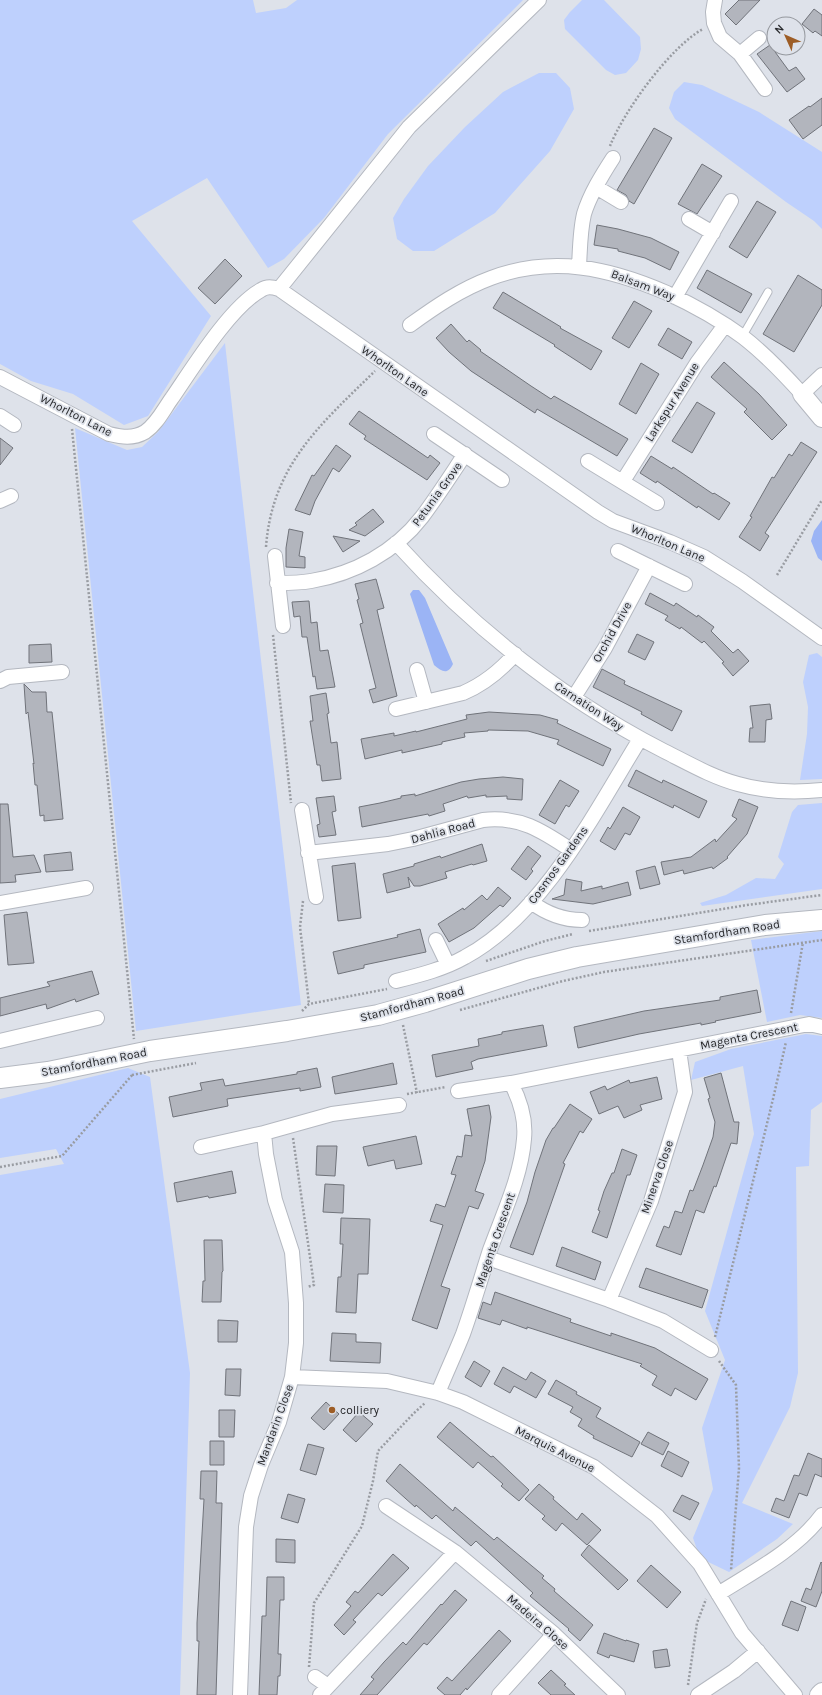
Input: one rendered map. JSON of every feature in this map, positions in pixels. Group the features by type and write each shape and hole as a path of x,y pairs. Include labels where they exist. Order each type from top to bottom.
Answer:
{"main road":[{"name":"Stamfordham Road","path":"0,1078 53,1072 143,1052 287,1031 378,1015 425,1002 528,969 577,957 749,927 815,921"}],"street":[{"path":"279,289 410,127 539,0"},
{"path":"715,0 713,12 714,23 720,37 740,54 765,89"},
{"path":"740,54 759,38"},
{"path":"579,267 582,224 585,212 596,187 613,158"},
{"path":"596,187 621,202"},
{"path":"675,297 731,201"},
{"path":"690,219 713,233"},
{"name":"Balsam Way","path":"410,325 471,286 513,271 556,266 579,267 608,272 631,278 675,297 725,325 773,363 822,418"},
{"name":"Whorlton Lane","path":"0,377 109,434 117,436 132,436 146,431 153,425 196,363 226,323 240,308 261,290 269,287 279,289 598,512 613,521 670,542 704,557 742,581 822,638"},
{"name":"Larkspur Avenue","path":"623,481 697,363 725,325"},
{"path":"802,394 822,375"},
{"path":"0,416 14,425"},
{"name":"Petunia Grove","path":"434,434 502,480"},
{"name":"Petunia Grove","path":"277,583 309,582 342,574 360,567 376,558 411,530 421,518 465,454"},
{"path":"588,461 657,502"},
{"name":"Carnation Way","path":"396,543 454,602 515,654 574,697 640,739 710,774 737,784 788,792 822,790"},
{"path":"618,551 685,584"},
{"path":"270,553 277,583 278,627"},
{"name":"Orchid Drive","path":"574,697 605,648 649,566"},
{"path":"396,709 463,693 472,689 492,678 515,654"},
{"path":"417,670 426,702"},
{"path":"0,681 8,677 62,672"},
{"name":"Cosmos Gardens","path":"396,981 448,965 465,957 499,934 531,902 571,850 640,739"},
{"path":"297,810 308,853 309,898"},
{"name":"Dahlia Road","path":"308,853 388,844 413,839 483,820 494,819 515,821 536,828 571,850"},
{"path":"0,903 86,888"},
{"path":"531,902 540,909 557,917 582,920"},
{"path":"436,940 448,965"},
{"path":"0,1041 97,1018"},
{"name":"Magenta Crescent","path":"458,1091 511,1083 809,1024 822,1027"},
{"name":"Minerva Close","path":"609,1300 651,1201 685,1092 679,1050"},
{"name":"Magenta Crescent","path":"438,1393 463,1334 511,1194 524,1139 523,1120 519,1100 511,1083"},
{"path":"201,1147 264,1133 332,1114 399,1105"},
{"name":"Mandarin Close","path":"240,1695 246,1527 251,1496 261,1465 279,1422 292,1377 296,1343 295,1290 292,1252 275,1200 266,1154 264,1133"},
{"path":"488,1258 609,1300 663,1321 711,1350"},
{"name":"Marquis Avenue","path":"292,1377 387,1381 438,1393 463,1402 594,1468 657,1516 700,1564 742,1633 794,1695"},
{"name":"Madeira Close","path":"386,1506 455,1552 554,1634 618,1695"},
{"path":"714,1589 730,1587 783,1553 817,1522 822,1515"},
{"path":"312,1675 324,1691 455,1552"},
{"path":"499,1695 554,1634"},
{"path":"693,1691 734,1671 758,1652"},
{"path":"819,1695 822,1692"}],"lane":[{"path":"742,337 768,292"}],"path":[{"path":"613,158 610,145 643,89 683,44 701,30 714,23"},
{"path":"270,553 269,523 272,508 284,476 293,460 318,427 383,362"},
{"path":"0,1167 62,1156 132,1075 143,1052 71,414"},
{"path":"777,575 822,500"},
{"path":"278,627 297,810"},
{"path":"309,898 300,928 309,1004"},
{"path":"730,1587 739,1468 736,1385 711,1350 773,1099 788,1028 803,942 815,921"},
{"path":"455,1011 563,981 604,972 822,940"},
{"path":"396,1026 411,1023"},
{"path":"403,1025 417,1092"},
{"path":"132,1075 203,1061"},
{"path":"399,1105 404,1095 451,1086 458,1091"},
{"path":"291,1125 314,1285 295,1290"},
{"path":"312,1675 314,1603 362,1526 373,1481 378,1451 413,1414 438,1393"},
{"path":"693,1691 697,1623 714,1589"}],"shaded area":[{"path":"0,0 253,0 256,13 286,8 297,0 523,0 388,134 324,218 284,259 268,268 207,178 132,221 211,316 148,416 124,425 73,394 31,381 0,364"},
{"path":"582,0 604,0 640,37 641,49 638,60 626,73 615,75 606,70 565,29 564,20"},
{"path":"539,73 556,73 570,88 574,109 550,151 495,213 434,251 413,251 397,239 393,218 404,199 428,166 465,127 503,92"},
{"path":"684,82 702,85 759,112 822,152 822,229 814,221 786,202 675,119 669,108 674,92"},
{"path":"225,343 301,1005 136,1031 75,428 127,450 142,447 158,432"},
{"path":"822,520 822,561 818,558 811,541 814,531"},
{"path":"413,590 419,590 425,598 453,664 447,671 442,671 434,665 410,594"},
{"path":"817,653 822,657 822,779 800,780 807,734 808,707 803,682 809,655"},
{"path":"822,803 822,889 702,906 700,903 726,895 756,878 775,879 784,864 778,857 792,812 798,805"},
{"path":"822,931 822,1018 800,1015 767,1022 751,940"},
{"path":"806,1034 822,1036 822,1102 811,1110 809,1166 796,1167 798,1373 790,1407 742,1503 793,1524 777,1539 729,1572 700,1558 693,1538 713,1489 702,1428 725,1360 705,1311 754,1134 743,1066 691,1080 695,1062 731,1049"},
{"path":"128,1068 150,1077 190,1373 180,1695 0,1695 0,1175 64,1164 56,1149 0,1158 0,1099"}],"building":[{"path":"739,0 760,0 736,25 725,14"},
{"path":"814,9 822,15 822,36 815,31 813,33 806,27 806,19"},
{"path":"766,48 766,56 778,56 789,71 796,67 805,79 787,92 757,54"},
{"path":"822,98 822,125 803,139 789,120"},
{"path":"654,128 672,138 634,204 629,201 626,195 617,190"},
{"path":"702,164 722,176 697,214 678,204"},
{"path":"757,201 776,212 747,258 729,247"},
{"path":"597,225 651,238 679,252 670,270 645,258 618,251 618,249 594,245"},
{"path":"225,259 242,276 215,304 198,288"},
{"path":"707,270 752,294 741,313 697,288"},
{"path":"798,275 822,290 822,305 794,352 763,334"},
{"path":"503,292 561,327 560,328 602,351 591,370 554,346 555,345 493,308"},
{"path":"634,301 652,311 629,348 612,338"},
{"path":"451,324 467,342 469,340 481,350 480,351 551,399 554,396 628,439 617,456 537,409 535,413 471,371 449,352 436,338"},
{"path":"668,328 692,342 682,359 658,345"},
{"path":"724,362 759,394 787,425 772,440 744,412 747,409 711,377"},
{"path":"641,363 659,374 636,414 619,404"},
{"path":"697,402 715,413 692,453 672,441"},
{"path":"359,411 428,458 430,455 440,463 427,480 364,439 366,436 349,424"},
{"path":"0,438 13,448 0,465"},
{"path":"801,442 817,452 765,533 769,536 760,551 739,537 752,517 750,516 772,477 774,478 789,454 792,456"},
{"path":"336,445 351,456 339,472 333,468 315,501 310,515 295,510 312,475 314,476"},
{"path":"651,456 672,469 673,467 713,494 714,493 730,503 719,520 698,506 697,508 657,481 656,483 640,473"},
{"path":"373,509 384,522 365,536 349,530 357,525 355,523"},
{"path":"289,529 303,532 299,556 305,557 305,568 286,567 286,548"},
{"path":"333,536 360,541 343,552"},
{"path":"376,579 384,608 377,610 397,696 373,703 369,690 376,688 360,624 363,623 357,600 359,599 355,584"},
{"path":"650,593 674,606 676,603 697,617 698,615 714,627 711,631 733,653 738,649 749,661 733,676 722,663 724,662 704,641 702,643 681,627 680,629 665,620 668,616 645,604"},
{"path":"309,601 311,623 317,622 320,651 328,650 335,687 317,689 315,676 313,677 307,637 302,637 300,616 294,617 292,602"},
{"path":"637,634 654,642 645,660 628,652"},
{"path":"51,644 52,662 29,663 29,645"},
{"path":"602,669 625,681 624,684 682,711 672,731 641,714 642,712 593,687"},
{"path":"24,684 32,692 46,692 47,712 52,712 63,819 44,821 44,815 40,816 37,785 35,785 28,712 26,714"},
{"path":"326,693 331,743 337,742 341,779 322,781 320,765 317,765 310,721 313,721 310,696"},
{"path":"770,704 772,719 766,720 765,742 749,742 750,728 753,728 750,706"},
{"path":"489,712 540,715 558,720 557,723 611,749 603,766 557,744 559,740 528,731 488,730 464,733 465,737 442,742 442,744 402,753 402,750 365,759 361,739 394,733 394,736 416,732 467,719 466,715"},
{"path":"636,770 662,783 663,780 707,801 699,818 674,805 673,808 628,786"},
{"path":"503,777 523,779 522,800 507,799 507,796 486,797 486,795 468,798 467,796 443,804 445,811 429,816 428,814 362,827 359,807 401,798 401,796 415,794 415,796 461,782"},
{"path":"560,780 579,791 569,807 566,805 555,824 539,815"},
{"path":"334,796 336,811 332,812 336,835 319,837 317,825 320,824 316,798"},
{"path":"739,799 758,807 747,834 727,857 728,858 713,869 712,867 684,874 683,870 664,875 661,862 691,857 715,839 716,842 737,819 732,816"},
{"path":"0,804 8,804 13,857 34,855 41,872 15,875 16,882 0,883"},
{"path":"623,807 640,817 630,835 625,833 615,850 600,841 608,827 610,829"},
{"path":"482,844 487,861 445,872 447,878 420,886 414,886 408,877 410,887 387,893 383,874 414,866 414,864 440,856 441,858"},
{"path":"528,846 541,856 531,869 533,871 526,880 511,869"},
{"path":"71,852 73,870 46,872 44,855"},
{"path":"355,863 361,918 338,921 332,866"},
{"path":"655,866 660,884 640,889 636,871"},
{"path":"566,879 582,882 581,891 602,886 602,889 628,882 631,895 593,904 552,899 564,895"},
{"path":"498,887 511,898 503,907 500,905 474,928 449,942 438,924 463,908 464,910 482,895 487,900"},
{"path":"27,912 34,963 8,965 4,915"},
{"path":"420,929 426,952 364,965 364,968 338,974 333,952 398,937 397,935"},
{"path":"92,971 99,994 76,1002 75,999 47,1009 46,1004 0,1016 0,998 50,986 47,982"},
{"path":"757,990 761,1012 701,1025 701,1023 639,1034 578,1048 574,1027 644,1011 720,1000 720,997"},
{"path":"543,1025 547,1046 478,1059 471,1062 473,1069 436,1077 432,1055 479,1046 478,1039 502,1034 502,1032"},
{"path":"393,1063 397,1084 335,1094 332,1077"},
{"path":"317,1068 321,1087 300,1091 300,1088 227,1099 228,1106 173,1117 169,1097 202,1090 200,1083 223,1079 225,1086 297,1074 297,1072"},
{"path":"721,1073 734,1122 739,1122 737,1144 731,1143 716,1187 714,1186 704,1213 696,1210 681,1255 656,1246 664,1226 669,1228 675,1211 682,1213 690,1190 693,1191 703,1165 713,1137 715,1122 708,1099 710,1098 704,1078"},
{"path":"657,1077 662,1099 640,1105 642,1110 624,1118 618,1106 599,1114 590,1092 605,1086 607,1090 629,1080 630,1083"},
{"path":"570,1104 592,1119 583,1133 580,1131 563,1163 565,1164 533,1255 510,1247 527,1202 546,1140"},
{"path":"489,1105 491,1117 485,1161 475,1191 484,1194 478,1209 469,1206 441,1286 450,1289 437,1329 412,1320 443,1225 430,1221 436,1204 445,1207 456,1175 451,1174 457,1156 462,1157 465,1135 472,1136 467,1109"},
{"path":"416,1136 422,1164 396,1169 394,1160 368,1166 363,1147"},
{"path":"317,1146 337,1146 335,1176 316,1175"},
{"path":"622,1149 637,1155 630,1175 627,1175 607,1238 592,1232 600,1211 598,1210 604,1191 612,1173 614,1173"},
{"path":"232,1171 236,1193 209,1198 208,1196 177,1202 174,1183"},
{"path":"325,1184 344,1185 343,1213 323,1212"},
{"path":"341,1218 370,1219 368,1274 358,1274 356,1313 336,1312 338,1277 341,1277 343,1244 340,1244"},
{"path":"204,1240 222,1240 223,1271 221,1302 202,1302 203,1281 205,1281"},
{"path":"562,1247 601,1262 595,1280 556,1266"},
{"path":"646,1268 708,1290 702,1308 639,1287"},
{"path":"495,1292 571,1319 570,1322 611,1336 611,1333 655,1348 708,1379 696,1400 675,1388 671,1396 652,1385 657,1376 640,1366 642,1364 527,1327 527,1329 502,1320 500,1325 478,1318 483,1302 491,1305"},
{"path":"218,1320 238,1321 237,1342 218,1342"},
{"path":"332,1333 356,1334 356,1342 381,1343 380,1363 330,1361"},
{"path":"474,1361 490,1371 481,1387 465,1377"},
{"path":"503,1367 526,1380 531,1372 546,1381 536,1398 514,1386 510,1393 494,1384"},
{"path":"226,1369 241,1369 240,1396 225,1395"},
{"path":"556,1380 577,1392 576,1394 601,1408 596,1417 640,1442 632,1457 593,1438 594,1436 578,1426 582,1419 570,1412 573,1407 548,1394"},
{"path":"326,1402 339,1414 324,1430 311,1418"},
{"path":"219,1410 235,1410 234,1437 219,1437"},
{"path":"359,1412 373,1424 356,1442 343,1430"},
{"path":"450,1422 491,1457 493,1456 529,1490 519,1501 501,1486 503,1484 478,1462 473,1468 437,1437"},
{"path":"648,1432 669,1443 663,1455 641,1444"},
{"path":"210,1441 224,1441 224,1465 210,1465"},
{"path":"308,1444 324,1448 316,1475 300,1470"},
{"path":"668,1451 689,1462 682,1477 661,1466"},
{"path":"808,1453 822,1459 822,1477 815,1474 807,1496 799,1493 789,1518 771,1511 776,1498 784,1501 794,1475 799,1476"},
{"path":"400,1464 453,1511 455,1507 494,1540 497,1537 544,1576 542,1578 555,1589 554,1591 593,1625 580,1641 568,1630 569,1629 530,1596 533,1593 476,1541 471,1546 436,1515 432,1519 416,1505 415,1507 386,1481"},
{"path":"201,1471 217,1471 216,1503 222,1503 216,1695 197,1695 199,1641 197,1641 197,1623 204,1499 200,1499"},
{"path":"539,1484 554,1497 553,1499 577,1520 582,1513 601,1530 587,1545 562,1523 556,1531 542,1519 545,1516 525,1499"},
{"path":"288,1494 305,1499 298,1523 281,1518"},
{"path":"682,1495 699,1503 690,1520 673,1511"},
{"path":"276,1539 295,1540 295,1563 276,1562"},
{"path":"589,1545 628,1580 618,1590 581,1555"},
{"path":"393,1554 409,1568 382,1596 378,1593 353,1620 356,1622 344,1635 334,1625 351,1606 346,1602 355,1591 358,1593"},
{"path":"821,1562 822,1591 816,1607 801,1601 806,1588 811,1590"},
{"path":"651,1565 681,1592 667,1608 637,1581"},
{"path":"267,1577 284,1577 284,1600 280,1600 278,1654 281,1654 277,1695 259,1695 262,1616 266,1616"},
{"path":"455,1590 467,1600 427,1645 424,1643 377,1695 360,1695 374,1679 371,1677 384,1662 403,1642 406,1645"},
{"path":"791,1601 806,1607 798,1631 782,1625"},
{"path":"499,1630 511,1641 467,1690 466,1688 460,1695 445,1695 437,1688 447,1677 452,1681"},
{"path":"604,1633 639,1644 634,1662 610,1655 609,1658 597,1653"},
{"path":"667,1649 670,1666 655,1668 653,1651"},
{"path":"551,1670 575,1695 551,1695 538,1683"}],"place":[{"name":"colliery","path":"332,1410"}]}
